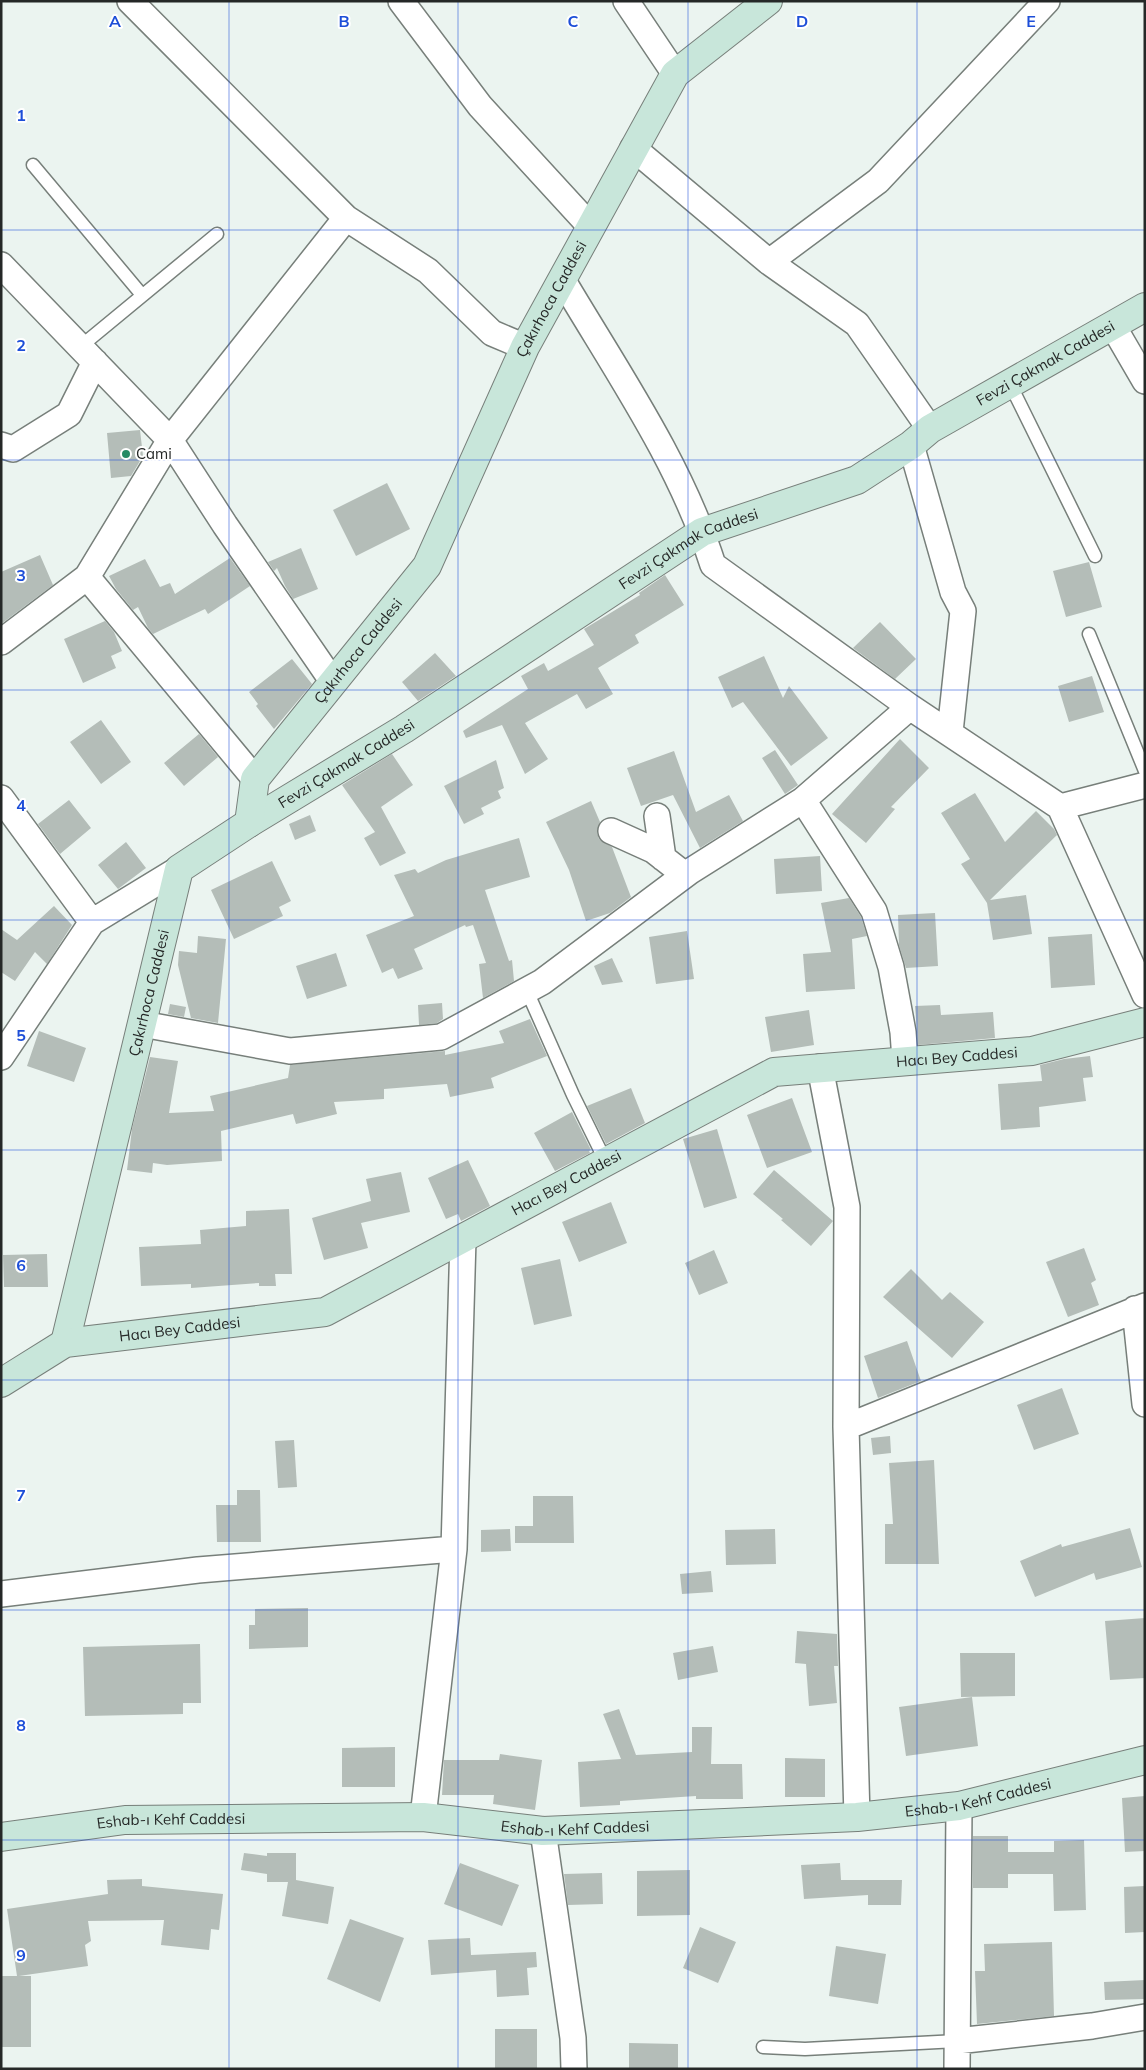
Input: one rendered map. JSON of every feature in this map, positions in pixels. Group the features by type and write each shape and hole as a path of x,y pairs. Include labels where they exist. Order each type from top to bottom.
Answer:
{"street":[{"path":"130,1 346,218 428,271 492,333 525,347"},
{"path":"401,1 480,106 591,227"},
{"path":"626,1 675,74"},
{"name":"Çakırhoca Caddesi","path":"255,779 427,566 525,347 675,74 768,1"},
{"path":"768,262 878,181 1047,1"},
{"path":"633,148 768,262 857,324 921,437 954,592 964,611 950,732"},
{"path":"1,642 88,577 170,440 346,218"},
{"path":"1,265 170,440 225,525 333,682"},
{"path":"562,279 670,461 702,532 713,565 910,707 1060,806 1145,995"},
{"name":"Fevzi Çakmak Caddesi","path":"249,823 404,729 702,532 857,480 921,437 1010,384 1145,308"},
{"path":"1113,326 1145,381"},
{"path":"1,445 13,449 69,414 88,355"},
{"path":"1,1057 92,922 179,869 249,823 255,779 88,577"},
{"path":"142,1024 290,1052 441,1037 542,982 685,875 803,800 910,707"},
{"path":"1060,806 1145,785"},
{"path":"1,798 92,922"},
{"path":"803,800 874,911 891,967 903,1032 904,1060"},
{"path":"657,816 663,858"},
{"path":"611,831 653,850 685,875"},
{"name":"Çakırhoca Caddesi","path":"65,1342 179,869"},
{"name":"Hacı Bey Caddesi","path":"1,1383 65,1342 325,1312 774,1072 1032,1051 1145,1022"},
{"path":"820,1067 847,1207 846,1427 857,1817"},
{"path":"423,1817 454,1549 463,1239"},
{"path":"846,1427 1140,1308 1145,1404"},
{"path":"1,1594 198,1570 454,1549"},
{"name":"Eshab-ı Kehf Caddesi","path":"1,1837 125,1820 423,1817 543,1831 857,1817 959,1806 1145,1760"},
{"path":"957,2069 959,1806"},
{"path":"543,1831 573,2038 574,2069"},
{"path":"957,2041 1092,2026 1145,2017"}],"lane":[{"path":"33,164 142,295"},
{"path":"88,355 142,295 217,234"},
{"path":"1010,384 1095,556"},
{"path":"1089,634 1145,771"},
{"path":"527,991 606,1162"},
{"path":"762,2047 805,2049 957,2041"}],"building":[{"name":"Cami","path":"140,430 143,456 131,476 111,478 107,433"},
{"path":"387,483 410,529 356,556 333,510"},
{"path":"301,548 318,589 293,599 277,568 274,571 268,562"},
{"path":"40,555 53,585 1,624 1,572"},
{"path":"230,558 250,586 208,614 205,609 153,634 138,607 133,610 116,589 109,576 145,559 160,587 170,583 175,594"},
{"path":"1089,562 1102,607 1066,617 1053,571"},
{"path":"665,575 684,605 635,635 639,643 598,668 613,694 586,709 577,694 525,723 548,759 525,774 502,725 466,738 463,731 528,689 521,676 544,663 548,671 594,645 584,629 640,595 639,593"},
{"path":"105,621 114,632 122,651 111,656 116,668 83,683 64,639"},
{"path":"880,622 916,659 895,679 853,648"},
{"path":"435,653 456,676 418,701 402,682"},
{"path":"764,656 783,698 789,686 828,738 791,766 743,702 732,708 718,677"},
{"path":"292,659 312,684 274,729 256,706 258,704 249,692"},
{"path":"1092,676 1104,712 1069,722 1058,686"},
{"path":"101,720 131,762 101,784 70,742"},
{"path":"199,734 218,757 184,786 164,763"},
{"path":"900,739 929,768 891,807 895,809 866,843 832,814"},
{"path":"775,750 798,785 785,794 762,758"},
{"path":"674,751 696,812 729,795 743,821 700,848 673,795 641,806 627,768"},
{"path":"392,754 413,785 381,807 406,853 380,866 364,838 375,832 342,785"},
{"path":"496,760 504,788 498,791 501,798 481,808 484,814 464,824 444,786"},
{"path":"975,793 1005,842 1036,811 1054,829 1057,835 990,900 1026,895 1032,934 993,940 987,903 961,864 970,859 941,813"},
{"path":"69,800 91,828 60,854 38,824"},
{"path":"591,801 600,822 597,832 599,839 612,847 631,897 610,913 586,921 569,870 546,822"},
{"path":"310,815 316,831 295,840 289,824"},
{"path":"519,838 530,877 485,890 509,961 512,960 514,981 483,998 479,964 486,963 473,925 466,927 465,925 414,949 423,969 398,979 393,968 382,973 366,935 414,916 394,875 415,869 418,873 446,860"},
{"path":"126,842 146,868 118,889 98,865"},
{"path":"820,856 822,891 776,894 774,859"},
{"path":"272,861 291,901 279,907 283,916 234,939 211,890"},
{"path":"849,898 861,917 867,936 852,939 855,989 806,992 803,954 831,952 821,903"},
{"path":"54,906 72,925 47,964 35,952 15,981 1,972 1,929 17,940"},
{"path":"935,913 938,966 906,968 899,945 898,915"},
{"path":"687,931 694,979 656,984 649,937"},
{"path":"1092,934 1095,985 1051,988 1048,937"},
{"path":"198,936 226,939 218,1023 191,1018 178,965 179,951 197,953"},
{"path":"336,953 347,986 307,999 296,966"},
{"path":"612,958 623,982 602,985 594,966"},
{"path":"442,1003 443,1019 437,1023 419,1025 418,1005"},
{"path":"170,1004 186,1007 184,1017 168,1014"},
{"path":"940,1005 941,1015 993,1012 995,1038 918,1045 915,1006"},
{"path":"809,1010 814,1045 771,1052 765,1017"},
{"path":"530,1019 547,1056 491,1078 494,1088 450,1097 447,1084 384,1089 384,1099 334,1102 337,1114 296,1124 293,1114 221,1131 222,1161 167,1165 153,1163 152,1173 127,1170 132,1129 150,1057 178,1061 169,1113 214,1111 210,1096 288,1078 290,1065 445,1051 445,1055 504,1043 499,1031"},
{"path":"39,1031 86,1048 74,1082 27,1066"},
{"path":"1090,1056 1093,1077 1083,1078 1086,1101 1039,1107 1040,1127 1001,1130 998,1084 1042,1081 1040,1065 1064,1059"},
{"path":"631,1088 645,1123 606,1144 587,1106"},
{"path":"792,1098 812,1152 767,1168 747,1115"},
{"path":"572,1112 591,1150 589,1151 590,1153 555,1171 534,1133"},
{"path":"717,1129 737,1198 704,1208 683,1139"},
{"path":"468,1160 490,1206 461,1221 458,1214 446,1219 428,1178"},
{"path":"774,1170 833,1221 811,1246 753,1194"},
{"path":"401,1172 410,1212 361,1223 368,1248 324,1260 312,1218 371,1201 366,1179"},
{"path":"611,1202 627,1243 579,1262 562,1222"},
{"path":"289,1209 292,1274 275,1274 276,1286 259,1286 259,1283 191,1288 191,1284 141,1286 139,1247 201,1244 200,1230 246,1226 246,1211"},
{"path":"1084,1248 1096,1280 1091,1283 1099,1305 1068,1317 1046,1262"},
{"path":"714,1250 728,1283 699,1295 685,1263"},
{"path":"47,1254 48,1287 4,1287 3,1255"},
{"path":"560,1259 572,1316 534,1325 521,1268"},
{"path":"911,1269 942,1300 950,1292 984,1322 952,1358 883,1297"},
{"path":"907,1341 921,1381 878,1398 864,1356"},
{"path":"1062,1388 1079,1434 1034,1450 1017,1405"},
{"path":"890,1436 891,1453 873,1455 871,1438"},
{"path":"294,1440 297,1487 278,1488 275,1441"},
{"path":"934,1460 939,1564 885,1564 885,1524 893,1524 889,1463"},
{"path":"237,1490 260,1490 261,1542 217,1542 216,1505 237,1505"},
{"path":"533,1496 573,1496 574,1543 515,1543 515,1526 533,1526"},
{"path":"1130,1528 1142,1567 1096,1580 1094,1573 1035,1597 1020,1561 1061,1544 1062,1547"},
{"path":"510,1529 511,1551 481,1552 481,1530"},
{"path":"775,1529 776,1564 726,1565 725,1530"},
{"path":"711,1571 713,1592 682,1594 680,1574"},
{"path":"308,1608 308,1647 249,1649 249,1625 255,1625 255,1609"},
{"path":"1145,1618 1145,1678 1110,1680 1105,1621"},
{"path":"797,1631 837,1634 838,1666 834,1666 837,1703 809,1706 806,1664 795,1663"},
{"path":"200,1644 201,1703 183,1703 183,1714 85,1716 83,1647"},
{"path":"713,1646 718,1672 678,1680 673,1653"},
{"path":"960,1653 1015,1653 1015,1696 961,1697"},
{"path":"972,1697 978,1746 906,1756 899,1707"},
{"path":"619,1709 636,1755 692,1752 692,1727 712,1727 711,1764 742,1764 743,1799 696,1799 696,1796 620,1801 620,1805 580,1807 578,1762 621,1759 603,1714"},
{"path":"395,1747 395,1787 342,1787 342,1748"},
{"path":"500,1754 542,1760 535,1810 493,1804 494,1795 442,1795 444,1760 499,1760"},
{"path":"785,1758 825,1759 825,1797 785,1797"},
{"path":"1145,1796 1145,1851 1125,1852 1122,1798"},
{"path":"973,1836 1008,1836 1008,1852 1054,1852 1054,1841 1084,1840 1086,1910 1054,1911 1053,1874 1008,1874 1008,1888 973,1888"},
{"path":"244,1853 267,1856 267,1853 296,1853 296,1880 334,1887 328,1924 282,1916 288,1882 267,1882 267,1874 241,1870"},
{"path":"460,1863 519,1885 502,1926 444,1904"},
{"path":"840,1863 841,1880 902,1880 901,1905 868,1905 868,1895 804,1899 801,1865"},
{"path":"690,1870 690,1915 637,1916 637,1871"},
{"path":"602,1873 603,1904 568,1905 564,1874"},
{"path":"142,1879 142,1886 223,1894 219,1930 211,1929 209,1950 161,1945 164,1920 88,1921 91,1941 85,1945 88,1966 19,1976 31,1976 31,2047 1,2047 1,1976 17,1976 7,1909 108,1894 107,1880"},
{"path":"1145,1886 1145,1932 1125,1933 1124,1887"},
{"path":"350,1919 404,1938 380,2002 327,1979"},
{"path":"700,1927 736,1942 718,1983 683,1968"},
{"path":"470,1938 471,1955 536,1952 537,1967 527,1968 529,1995 497,1997 496,1970 431,1975 428,1940"},
{"path":"1052,1942 1054,2016 977,2024 975,1971 985,1971 984,1944"},
{"path":"836,1946 886,1954 878,2004 829,1996"},
{"path":"1145,1980 1145,1999 1105,2000 1104,1982"},
{"path":"495,2029 537,2029 537,2069 495,2069"},
{"path":"629,2043 678,2044 678,2069 629,2069"}],"place":[{"name":"Cami","path":"126,454"}]}
